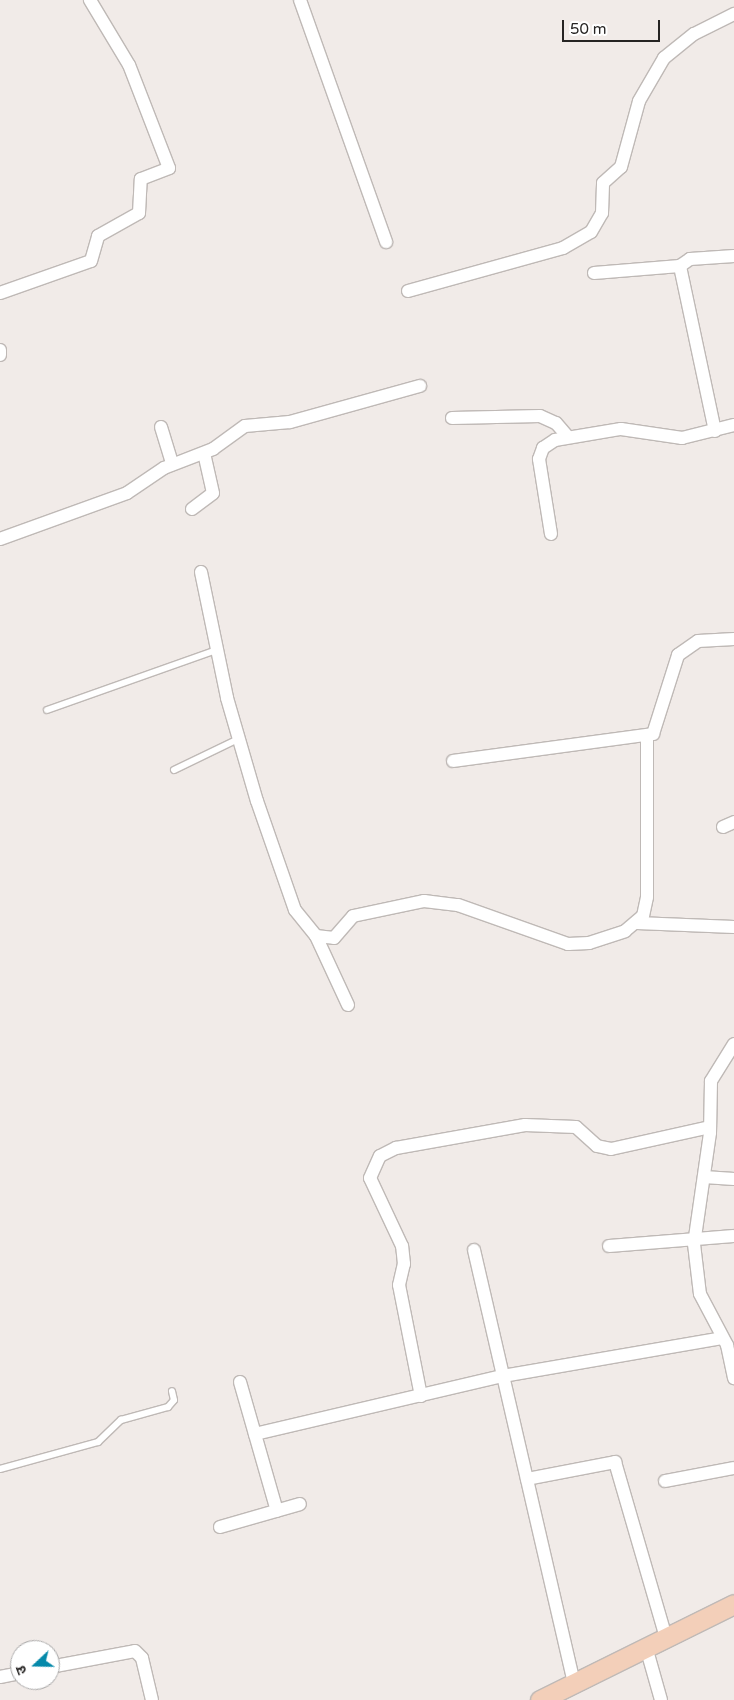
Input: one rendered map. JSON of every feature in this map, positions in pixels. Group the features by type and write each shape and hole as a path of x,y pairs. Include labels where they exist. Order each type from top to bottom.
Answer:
{"street":[{"path":"0,293 91,261 98,236 139,213 141,179 169,168 128,65 90,0"},
{"path":"300,0 386,242"},
{"path":"408,291 563,248 591,232 602,214 602,183 621,167 639,101 664,58 694,34 734,14"},
{"path":"594,273 680,266 690,259 734,256"},
{"path":"680,266 715,431"},
{"path":"0,350 0,355"},
{"path":"0,539 127,493 172,464 204,453 245,426 290,422 420,386"},
{"path":"452,418 540,416 556,423 568,437"},
{"path":"551,534 539,459 543,448 568,437 622,429 682,438 734,425"},
{"path":"161,427 172,464"},
{"path":"192,509 207,502 213,493 204,453"},
{"path":"201,572 216,650 238,739 295,910 316,936 348,1005"},
{"path":"453,761 646,737 657,728 678,656 698,641 734,639"},
{"path":"637,923 647,897 646,737"},
{"path":"316,936 334,938 353,916 424,901 458,906 568,944 589,943 637,923 734,927"},
{"path":"734,1044 711,1081 710,1127 694,1240 700,1294 722,1338 734,1378"},
{"path":"421,1396 399,1285 404,1264 402,1246 370,1178 380,1156 396,1148 524,1125 576,1127 597,1146 611,1149 710,1127"},
{"path":"704,1177 734,1178"},
{"path":"609,1246 734,1236"},
{"path":"474,1250 527,1479 570,1690"},
{"path":"254,1434 503,1376 722,1338"},
{"path":"240,1382 277,1511"},
{"path":"527,1479 616,1462 666,1637"},
{"path":"665,1481 734,1468"},
{"path":"220,1527 300,1504"},
{"path":"540,1700 570,1690 646,1647 734,1604"},
{"path":"646,1647 661,1700"},
{"path":"60,1665 135,1651 142,1658 152,1700"}],"lane":[{"path":"47,710 216,650"},
{"path":"174,770 238,739"},
{"path":"0,1469 98,1442 121,1420 168,1407 174,1400 172,1391"}]}
